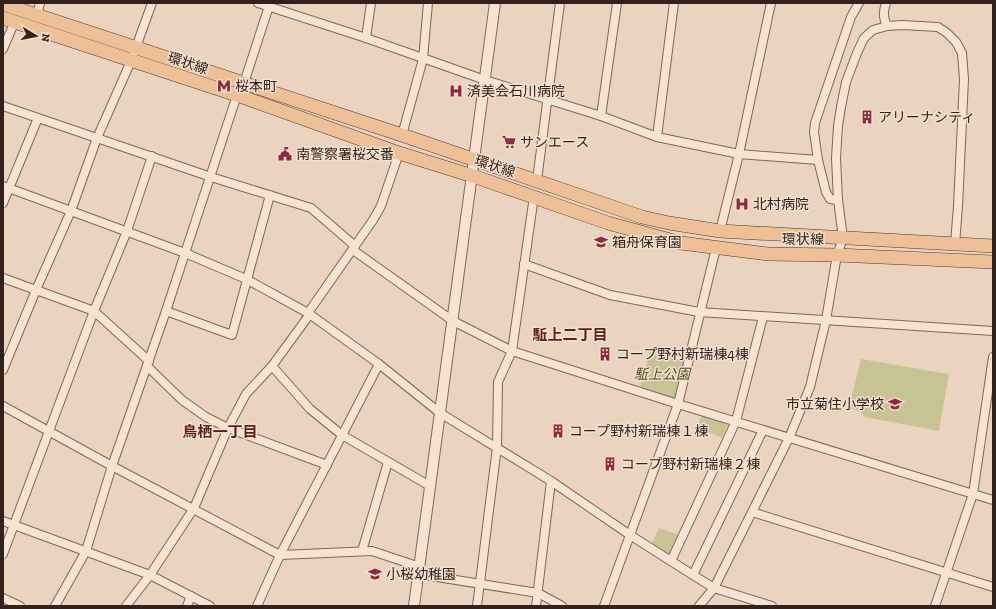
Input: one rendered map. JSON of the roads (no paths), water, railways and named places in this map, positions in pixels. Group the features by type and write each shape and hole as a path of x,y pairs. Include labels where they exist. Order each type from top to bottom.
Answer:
{"main road":[{"name":"環状線","path":"3,4 38,9 136,48 537,180 642,217 720,232 993,246"},
{"name":"環状線","path":"9,20 237,95 399,153 534,196 608,223 681,243 768,254 837,255 993,262"}],"street":[{"path":"3,370 71,211 97,138 131,61 152,3"},
{"path":"258,3 269,5 485,80 601,116 657,137 739,154 818,160"},
{"path":"366,38 371,3"},
{"path":"402,135 423,59 428,3"},
{"path":"414,606 473,176 495,3"},
{"path":"537,180 560,3"},
{"path":"601,116 617,3"},
{"path":"657,137 674,3"},
{"path":"720,232 739,154 771,3"},
{"path":"838,200 830,200 826,192 818,160 814,132 815,123 851,16 859,3"},
{"path":"886,3 883,12 887,26"},
{"path":"244,83 269,5"},
{"path":"3,49 9,20"},
{"path":"699,606 714,588 789,438 810,387 826,320 837,255 843,238 841,213 838,200 836,158 841,107 846,82 864,38 873,30 887,26 917,25 938,27 956,42 962,53 964,79 955,244"},
{"path":"55,606 86,551 112,466 166,311 237,95"},
{"path":"3,106 211,177 311,208 354,248 453,321 512,351 678,404 993,500"},
{"path":"3,203 6,187 38,118"},
{"path":"126,606 150,575 194,508 228,428 246,394 272,366 373,220 381,206 399,153"},
{"path":"3,554 94,311 126,231 152,156"},
{"path":"6,187 185,253 246,279 309,313 379,364 440,413 551,481 630,535 693,575 714,588 772,606"},
{"path":"166,311 232,335 270,195"},
{"path":"476,606 497,447 498,382 512,351 534,196"},
{"path":"604,606 678,404 716,248"},
{"path":"524,264 610,295 700,312 993,331"},
{"path":"3,278 94,311 182,400 206,418 228,428 326,465"},
{"path":"671,561 736,421 763,317"},
{"path":"935,606 973,494 993,357"},
{"path":"257,606 280,555 379,364"},
{"path":"272,366 310,409 342,435 430,486"},
{"path":"3,406 112,466 194,508 280,555 372,551 414,565 418,574"},
{"path":"693,575 763,430"},
{"path":"362,551 388,462"},
{"path":"536,606 551,481"},
{"path":"752,512 993,587"},
{"path":"3,521 150,575 210,606"},
{"path":"418,574 538,593 562,606"},
{"path":"187,606 191,596"},
{"path":"3,598 20,606"}],"place":[{"name":"桜本町","path":"224,86"},
{"name":"済美会石川病院","path":"456,91"},
{"name":"アリーナシティ","path":"867,117"},
{"name":"サンエース","path":"509,142"},
{"name":"南警察署桜交番","path":"285,154"},
{"name":"北村病院","path":"742,204"},
{"name":"箱舟保育園","path":"601,242"},
{"name":"コープ野村新瑞棟4棟","path":"605,354"},
{"name":"市立菊住小学校","path":"895,404"},
{"name":"コープ野村新瑞棟１棟","path":"558,431"},
{"name":"コープ野村新瑞棟２棟","path":"610,464"},
{"name":"小桜幼稚園","path":"375,574"}],"district":[{"name":"駈上二丁目","path":"570,335"},
{"name":"鳥栖一丁目","path":"220,432"}],"park label":[{"name":"駈上公園","path":"662,374"}]}
